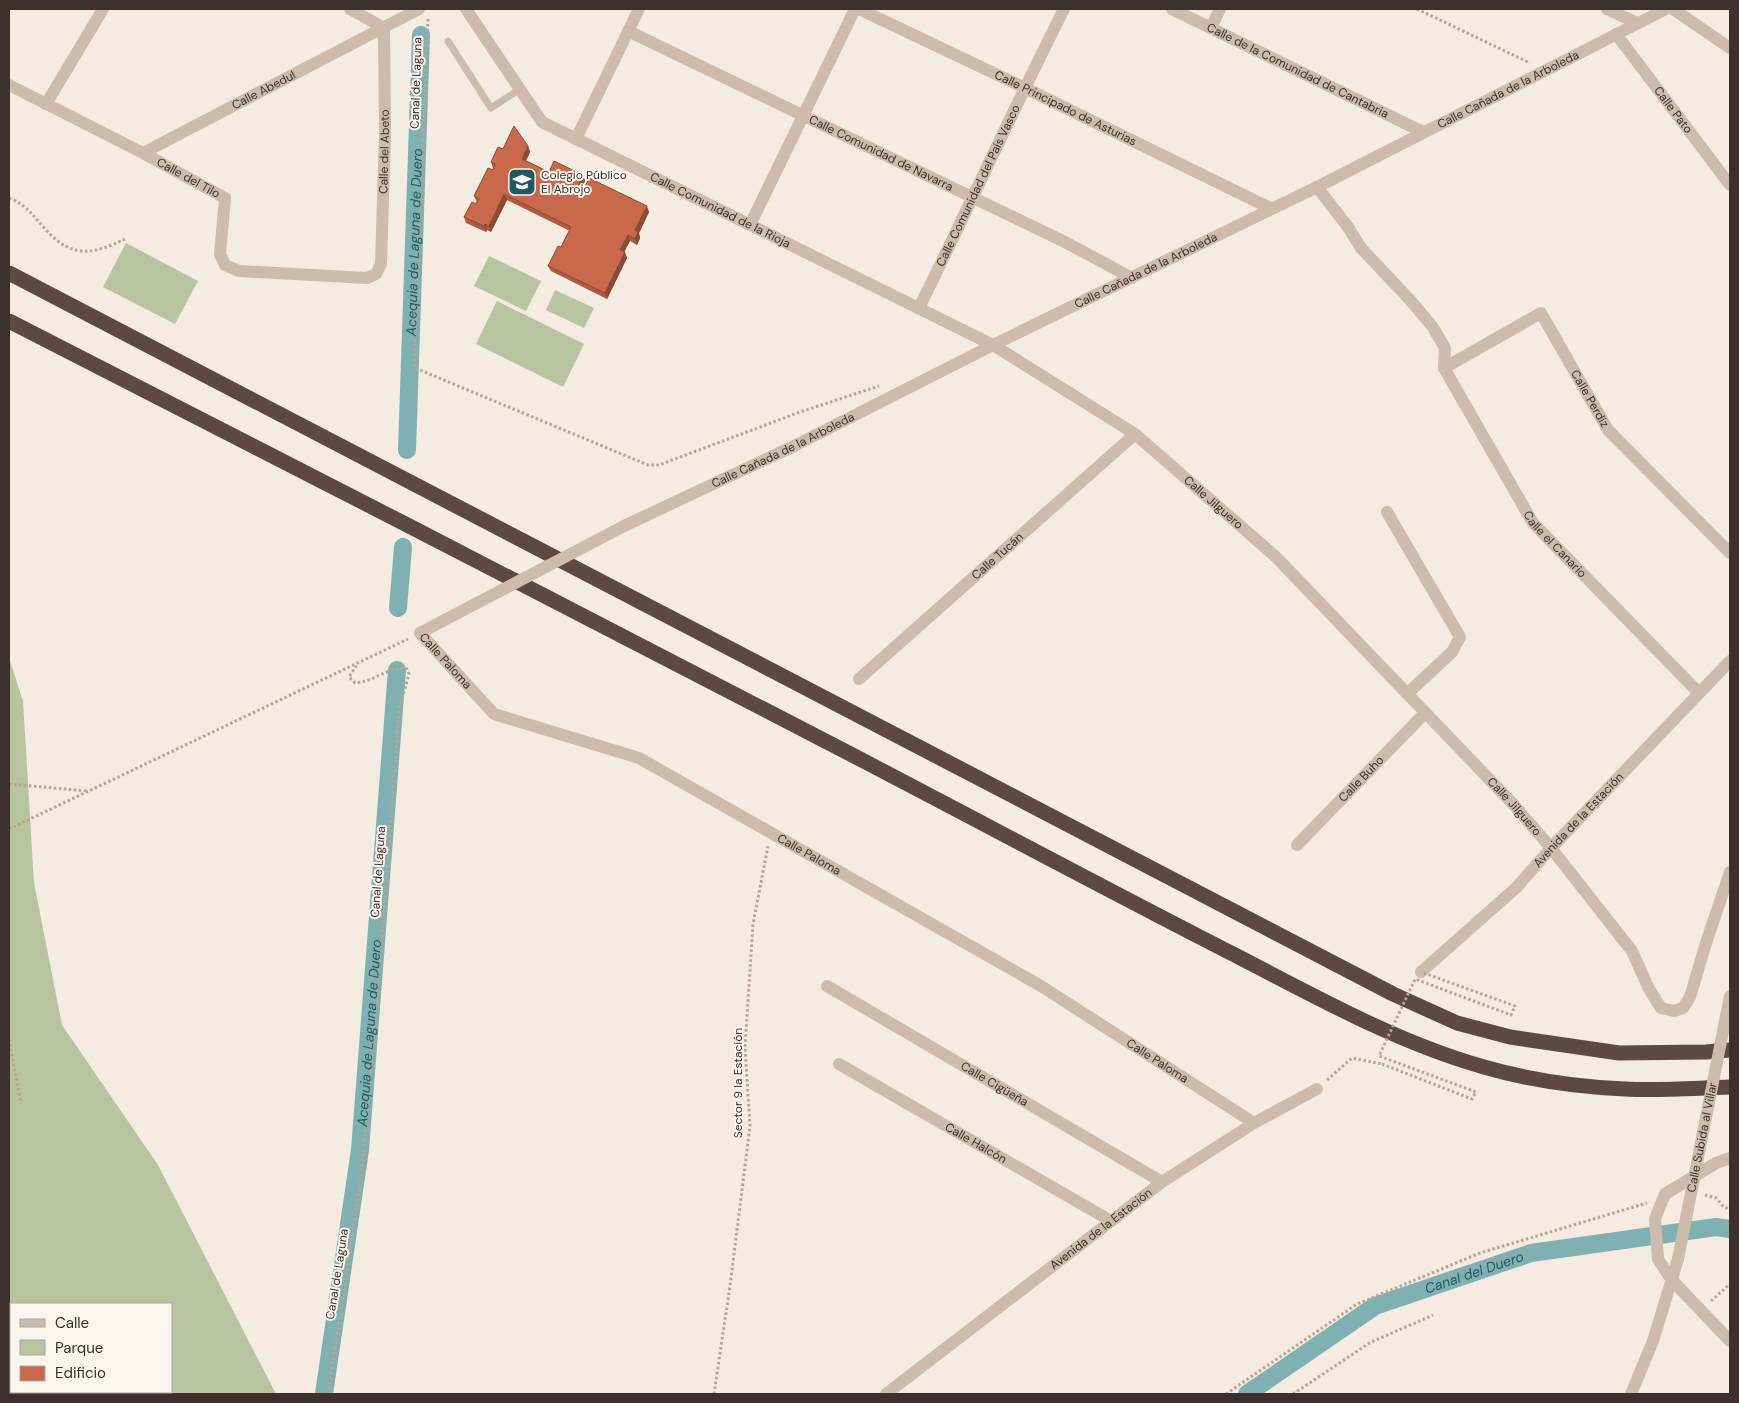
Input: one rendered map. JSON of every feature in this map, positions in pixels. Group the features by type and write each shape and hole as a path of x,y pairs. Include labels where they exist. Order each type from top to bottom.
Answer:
{"highway":[{"path":"9,273 1393,994 1457,1023 1510,1037 1619,1053 1730,1050"},
{"path":"9,321 912,785 1116,894 1359,1018 1430,1050 1486,1068 1586,1086 1630,1090 1730,1087"}],"street":[{"path":"46,104 103,9"},
{"path":"350,9 384,28"},
{"name":"Calle Abedul","path":"143,154 419,9"},
{"name":"Calle Comunidad de la Rioja","path":"466,9 542,122 993,345"},
{"path":"576,140 639,9"},
{"path":"750,225 855,9"},
{"name":"Calle Principado de Asturias","path":"859,9 1270,208"},
{"name":"Calle Comunidad del País Vasco","path":"919,308 974,198 1024,88 1064,9"},
{"name":"Calle de la Comunidad de Cantabria","path":"1172,9 1423,132"},
{"path":"1211,28 1220,9"},
{"path":"1607,9 1637,23"},
{"name":"Calle Cañada de la Arboleda","path":"475,604 624,526 796,445 993,345 1317,186 1666,9"},
{"path":"1673,9 1730,48"},
{"name":"Calle del Abeto","path":"376,274 381,264 385,134 384,28"},
{"name":"Calle Comunidad de Navarra","path":"628,31 1065,242 1132,278"},
{"name":"Calle Pato","path":"1616,34 1730,185"},
{"name":"Calle del Tilo","path":"9,85 225,198 220,254 225,265 239,271 367,278 376,274"},
{"path":"1317,186 1348,227 1361,248 1432,326 1445,348 1444,368"},
{"name":"Calle Perdíz","path":"1444,368 1541,312 1608,430 1730,553"},
{"name":"Calle Jilguero","path":"993,345 1135,434 1276,557 1514,806 1551,848 1632,952 1649,989 1661,1008 1674,1011 1684,1008 1690,998 1730,872"},
{"name":"Calle el Canario","path":"1444,368 1533,523 1699,693"},
{"name":"Calle Tucán","path":"859,679 1135,434"},
{"path":"1386,512 1460,637 1452,652 1407,694"},
{"name":"Calle Paloma","path":"475,604 420,633 494,714 640,758 1041,986 1254,1123"},
{"name":"Avenida de la Estación","path":"1421,972 1517,887 1551,848 1730,661"},
{"name":"Calle Buho","path":"1297,845 1425,713"},
{"name":"Calle Cigüeña","path":"827,986 1162,1182"},
{"name":"Calle Subida al Villar","path":"1631,1394 1653,1341 1678,1258 1730,996"},
{"name":"Calle Halcón","path":"839,1064 1111,1221"},
{"name":"Avenida de la Estación","path":"892,1392 1162,1182 1254,1123 1317,1089"},
{"path":"1730,1158 1716,1163 1665,1194 1655,1219 1658,1259 1671,1279 1730,1341"}],"lane":[{"path":"448,42 491,108 520,89"}],"path":[{"path":"1417,9 1545,70"},
{"name":"Canal de Laguna","path":"428,19 414,368 648,465 659,465 800,412 880,385 888,385 893,396"},
{"path":"9,198 31,212 59,243 77,250 94,252 125,239"},
{"path":"9,829 420,633"},
{"name":"Canal de Laguna","path":"328,1394 362,1169 399,710 409,674 407,669 400,668 386,672 368,681 355,683 349,676 358,663"},
{"path":"9,784 89,791"},
{"name":"Sector 9 la Estación","path":"714,1394 750,1126 745,1048 753,924 768,843 767,830"},
{"path":"1317,1089 1352,1058 1382,1064 1472,1099 1476,1092 1379,1056 1415,979 1511,1015 1515,1006 1421,972"},
{"path":"9,1039 21,1104"},
{"path":"1699,1194 1716,1198 1723,1206 1730,1210"},
{"path":"1226,1394 1357,1304 1480,1253 1663,1199"},
{"path":"1701,1310 1730,1284"},
{"path":"1293,1394 1371,1342 1433,1315"}],"green space":[{"path":"126,243 198,281 175,324 103,287"},
{"path":"489,256 541,281 526,311 474,286"},
{"path":"555,290 594,308 584,328 546,310"},
{"path":"497,301 584,344 563,387 476,344"},
{"path":"9,658 23,701 34,883 62,1025 158,1165 276,1394 9,1394"}],"building":[{"path":"514,126 528,146 522,159 549,172 554,161 583,175 578,186 584,189 589,178 647,206 635,230 638,232 635,239 628,235 620,250 625,252 605,293 548,266 558,246 561,247 571,227 504,194 489,226 485,224 484,226 464,217 472,202 476,204 479,199 474,196 488,168 493,170 495,164 491,162 498,147 503,149"}],"waterway":[{"name":"Acequia de Laguna de Duero","path":"407,450 421,35"},
{"name":"Acequia de Laguna de Duero","path":"398,608 403,547"},
{"name":"Acequia de Laguna de Duero","path":"324,1394 360,1150 397,670"},
{"name":"Canal del Duero","path":"1247,1394 1375,1306 1531,1253 1716,1227 1730,1229"}],"place":[{"name":"Colegio Público El Abrojo","path":"522,182"}]}
